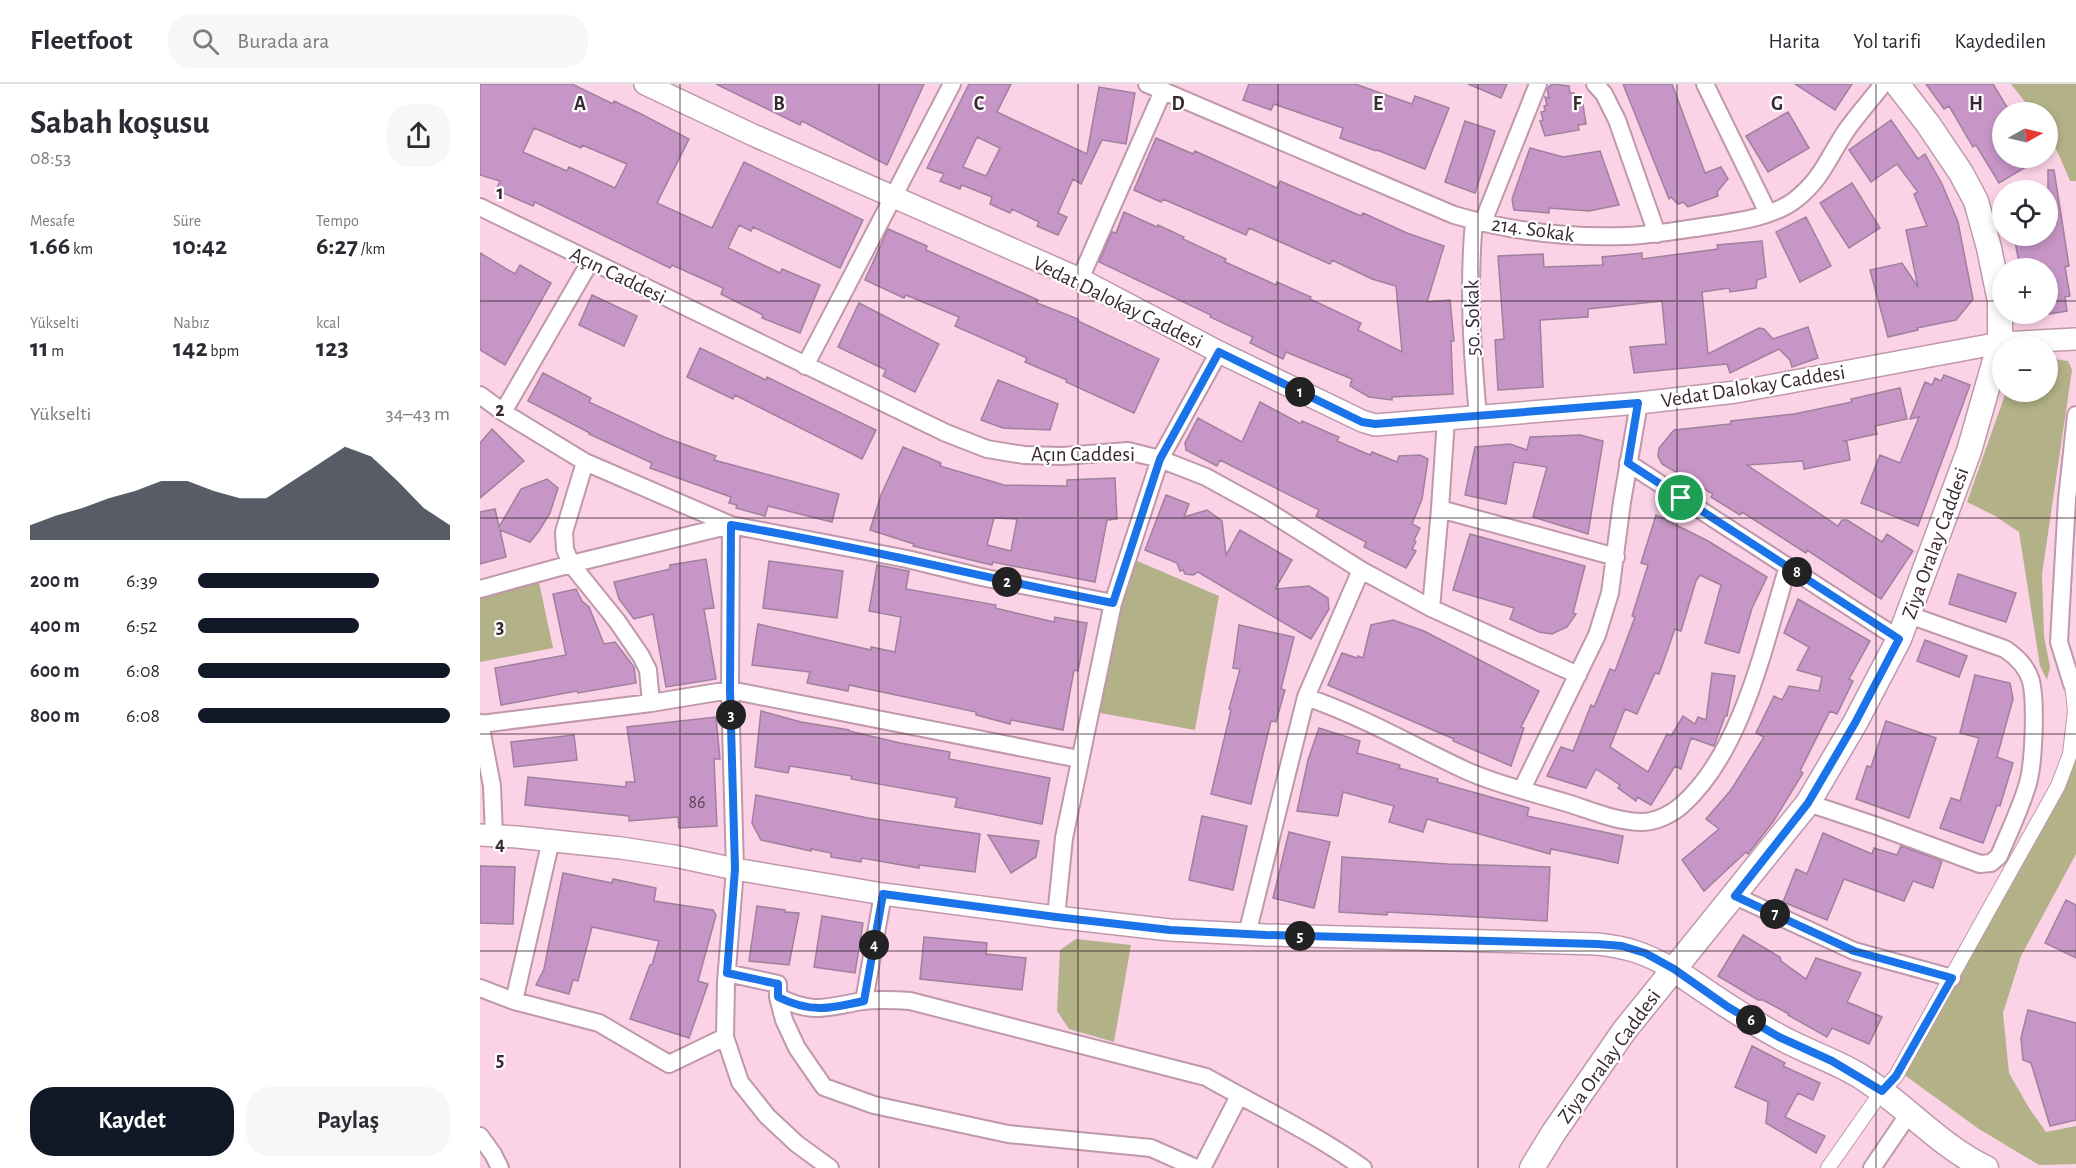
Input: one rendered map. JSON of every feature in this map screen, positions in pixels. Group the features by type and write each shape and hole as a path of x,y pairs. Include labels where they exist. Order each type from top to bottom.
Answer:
{"main road":[{"name":"Ziya Oralay Caddesi","path":"1897,84 1929,124 1976,201 2000,301 2000,336"},
{"name":"Ziya Oralay Caddesi","path":"1532,1168 1554,1132 1624,1031 1808,803 1855,723 1909,615 1969,451 1992,371"},
{"path":"1674,969 1728,1007 1779,1037 1832,1061 1882,1091 1947,1143 1986,1168"}],"street":[{"name":"Vedat Dalokay Caddesi","path":"645,84 753,135 1080,279 1219,352 1362,422 1388,425 1736,392 1992,344"},
{"path":"805,366 952,84"},
{"name":"214. Sokak","path":"1147,84 1454,215 1555,234 1588,236 1657,234 1740,222 1792,202 1809,189 1828,165 1846,132 1883,84"},
{"name":"50. Sokak","path":"1478,416 1471,345 1471,255 1479,221 1538,84"},
{"path":"1595,84 1604,94 1617,120 1657,234"},
{"path":"1705,84 1768,213"},
{"path":"1080,279 1163,91"},
{"name":"Açın Caddesi","path":"480,207 946,433 987,448 1024,455 1063,456 1128,451 1160,459 1206,477 1266,510 1361,570 1431,608 1578,675"},
{"path":"503,412 590,262"},
{"name":"Vedat Dalokay Caddesi","path":"2058,340 2076,339"},
{"path":"1056,917 1064,838 1113,603 1160,459 1219,352"},
{"path":"480,395 503,412 585,462 731,525 907,559 981,577 1113,603"},
{"path":"1522,789 1597,635 1610,593 1638,403"},
{"path":"1828,1168 1882,1091 1896,1076 2058,786 2070,754 2075,711 2074,686 2059,642 2072,500 2076,415"},
{"path":"1431,608 1446,419"},
{"path":"585,462 564,532 565,549 571,564 641,656 648,670 651,703"},
{"path":"1628,463 1899,639"},
{"path":"1440,509 1616,557"},
{"path":"480,588 731,525"},
{"path":"731,525 730,690 735,869 724,1037 740,1082 767,1116 797,1144 830,1168"},
{"path":"1306,697 1343,710 1470,772 1615,818 1642,822 1665,817 1683,805 1705,779 1726,747 1741,715 1788,566"},
{"path":"1247,934 1306,697 1361,570"},
{"path":"1808,803 1980,864 1991,863 1999,856 2028,784 2033,729 2031,681 2021,662 2005,649 1909,615"},
{"path":"1079,759 730,690 651,703 480,723 492,786 487,835 551,840 675,856 735,869 883,894 1170,930 1597,944 1622,946 1645,953 1674,969"},
{"path":"514,1001 551,840"},
{"path":"864,1001 883,894"},
{"path":"1735,896 1854,951 1952,978"},
{"path":"727,973 778,984 778,997 784,1020 797,1048 824,1087 874,1105 1008,1134 1151,1148 1197,1168"},
{"path":"480,988 514,1001 599,1023 669,1064 724,1037"},
{"path":"778,997 797,1007 818,1008 838,1007 864,1001 899,1000 1206,1077 1289,1121 1361,1167"},
{"path":"1202,1168 1239,1096"},
{"path":"1872,1168 1910,1112"},
{"path":"1522,1168 1554,1132"},
{"path":"480,1136 500,1168"}],"shaded area":[{"path":"2011,84 2076,84 2076,181 2070,181 2058,153 2058,102 2025,102"},
{"path":"2058,360 2068,361 2072,370 2042,574 2044,636 2050,667 2047,680 2040,666 2019,532 1995,516 1967,502 2002,402 2058,402"},
{"path":"1128,557 1219,596 1195,730 1089,711"},
{"path":"537,573 553,648 480,662 480,589"},
{"path":"2076,749 2076,854 2021,956 2003,1013 2009,1073 2029,1108 2046,1132 2076,1126 2076,1164 2039,1165 1979,1129 1903,1074"},
{"path":"1076,939 1131,945 1114,1042 1069,1029 1057,1011 1060,950"}],"building":[{"path":"480,84 572,84 613,104 614,101 689,139 657,203 712,228 744,162 863,220 840,268 753,227 751,231 739,225 728,248 780,273 782,269 820,285 800,333 762,318 763,315 721,294 723,288 672,265 670,268 535,202 533,206 496,190 500,181 480,175","holes":["534,128 581,148 582,145 627,164 615,188 569,167 567,171 523,152"]},
{"path":"716,84 924,84 887,165 802,121 800,125"},
{"path":"969,84 1011,84 997,112 1087,154 1099,87 1135,93 1126,144 1102,140 1081,184 1073,179 1058,213 1067,217 1058,235 1037,226 1039,222 1012,209 1010,213 990,204 992,197 962,185 960,189 940,181 944,174 927,168","holes":["977,137 1000,148 986,176 963,167"]},
{"path":"1249,84 1355,84 1412,104 1415,96 1449,108 1425,169 1340,138 1343,128 1274,104 1271,110 1243,100"},
{"path":"1468,84 1507,84 1501,98"},
{"path":"1552,84 1569,86 1570,93 1574,93 1579,106 1583,105 1586,124 1578,125 1579,130 1545,136 1540,121 1543,120 1541,112 1545,111 1544,106 1547,105 1545,97 1549,98 1547,89"},
{"path":"1623,84 1672,84 1705,173 1721,167 1728,179 1717,192 1718,196 1688,207 1683,202 1678,204 1671,197 1669,199"},
{"path":"1795,84 1852,84 1835,110"},
{"path":"1926,84 1993,84 2004,102 1992,102 1992,168 2024,168 2004,180 1997,180 1976,145 1973,147 1949,106 1944,109"},
{"path":"1788,112 1809,148 1768,172 1746,136"},
{"path":"1891,120 1918,159 1925,154 1942,184 1958,222 1973,299 1956,320 1888,337 1870,270 1902,263 1918,287 1906,230 1927,226 1914,194 1918,192 1897,164 1871,182 1849,150"},
{"path":"1465,121 1495,131 1475,193 1445,182"},
{"path":"1156,138 1193,154 1195,151 1277,188 1280,181 1361,216 1363,213 1407,233 1444,246 1427,302 1450,300 1454,341 1451,341 1453,394 1392,397 1392,400 1369,397 1350,386 1352,379 1286,352 1283,359 1250,343 1253,337 1099,262 1112,232 1116,233 1124,212 1184,237 1183,239 1226,259 1225,262 1276,285 1277,282 1311,297 1310,299 1361,323 1358,330 1402,352 1396,286 1372,279 1332,260 1330,264 1249,228 1246,235 1163,199 1161,202 1134,190"},
{"path":"1530,148 1563,157 1600,151 1619,205 1589,211 1549,208 1549,213 1514,210 1512,199"},
{"path":"2048,170 2054,170 2056,180 2048,180"},
{"path":"1852,183 1880,228 1849,248 1820,203"},
{"path":"2058,196 2069,266 2065,267 2070,296 2065,297 2067,311 2058,312 2058,258 2018,258 2016,246 2058,246"},
{"path":"1806,217 1831,266 1800,282 1776,232"},
{"path":"888,229 927,246 926,250 1038,300 1037,303 1078,319 1159,359 1134,413 1025,362 1027,358 955,326 959,317 906,295 904,298 865,280"},
{"path":"1762,241 1766,277 1757,280 1756,288 1730,292 1729,288 1702,292 1708,354 1759,328 1764,329 1773,339 1808,327 1818,358 1792,367 1790,360 1779,349 1730,373 1727,364 1634,373 1630,347 1666,344 1662,301 1588,309 1588,317 1540,320 1543,387 1498,390 1495,340 1504,339 1498,256 1543,254 1544,267 1603,265 1602,257 1642,253 1642,259 1718,249 1717,245"},
{"path":"480,253 515,274 520,265 551,283 505,365 480,350"},
{"path":"592,295 637,316 624,346 579,325"},
{"path":"859,303 939,344 915,392 883,376 886,370 838,347"},
{"path":"700,348 766,380 767,377 876,430 862,459 735,395 733,399 687,377"},
{"path":"543,373 591,398 589,402 664,437 716,456 714,460 839,494 832,522 768,506 765,516 736,508 737,505 729,503 731,497 650,468 652,463 589,434 528,401"},
{"path":"1944,375 1970,385 1918,526 1861,503 1880,455 1900,463 1919,417 1910,419 1925,382 1932,385 1935,378 1941,381"},
{"path":"998,380 1058,404 1050,430 1003,428 981,420"},
{"path":"1900,388 1907,419 1875,426 1877,434 1844,441 1847,442 1850,460 1804,469 1803,461 1747,465 1838,526 1842,520 1847,520 1882,542 1887,534 1913,551 1881,599 1807,550 1806,553 1742,512 1740,515 1711,497 1713,494 1662,464 1658,456 1659,448 1674,430 1794,414 1852,402 1851,399"},
{"path":"1260,402 1301,424 1302,421 1339,437 1337,441 1370,455 1372,452 1397,462 1399,456 1420,455 1428,459 1422,499 1412,524 1420,528 1412,549 1416,551 1406,568 1364,547 1366,542 1316,516 1319,510 1220,460 1217,466 1186,450 1185,443 1198,418 1242,442"},
{"path":"492,429 524,461 480,498 480,443"},
{"path":"1580,435 1603,441 1588,534 1533,517 1547,467 1514,462 1506,504 1465,495 1475,447 1510,444 1527,450 1530,437"},
{"path":"903,447 941,463 940,466 1004,485 1067,486 1067,480 1115,478 1117,519 1107,520 1095,582 993,562 992,565 913,546 914,544 870,530 881,495","holes":["994,518 1017,519 1011,551 987,545"]},
{"path":"547,479 558,488 550,513 539,531 530,542 500,530 506,557 480,564 480,512 495,509 499,527 521,489"},
{"path":"1166,495 1189,504 1184,517 1207,510 1222,521 1226,555 1240,530 1292,560 1275,589 1309,586 1328,598 1329,609 1311,639 1198,572 1193,575 1185,574 1183,570 1180,571 1177,563 1145,550"},
{"path":"1656,515 1708,541 1767,577 1752,608 1739,653 1705,643 1721,585 1700,575 1696,581 1681,631 1675,629 1659,674 1655,673 1637,714 1625,709 1610,747 1648,772 1667,734 1671,736 1683,716 1695,724 1698,717 1706,720 1712,673 1735,676 1727,716 1725,716 1714,746 1691,738 1681,769 1675,766 1651,805 1637,797 1636,801 1618,788 1620,785 1596,769 1586,788 1547,776 1561,747 1573,751 1591,705 1594,707 1610,669 1615,671 1635,617 1632,616 1648,565 1641,563"},
{"path":"1470,534 1585,566 1573,613 1576,614 1567,627 1552,634 1539,632 1510,619 1514,608 1453,590"},
{"path":"706,559 714,608 704,609 716,679 666,687 653,614 634,619 619,599 614,582 670,569 670,565"},
{"path":"769,561 843,571 837,618 763,608"},
{"path":"877,565 909,571 906,589 996,605 995,608 1054,622 1055,617 1087,623 1078,671 1074,670 1063,730 1011,720 1010,724 976,715 976,712 849,685 848,691 807,683 810,672 752,665 758,624 871,650 871,647 895,652 901,617 869,611"},
{"path":"1958,574 2016,593 2006,622 1949,604"},
{"path":"576,589 582,601 589,607 604,644 615,642 634,667 636,683 501,705 495,668 566,655 553,594"},
{"path":"1798,599 1870,641 1849,679 1853,681 1837,714 1830,711 1800,771 1803,773 1773,822 1748,854 1746,852 1704,891 1682,860 1719,829 1706,819 1731,790 1764,737 1756,733 1774,696 1782,700 1789,686 1819,691 1822,677 1797,670 1809,647 1784,633"},
{"path":"1393,620 1424,631 1539,691 1521,727 1524,728 1511,766 1328,685 1342,653 1363,658 1371,625"},
{"path":"1239,625 1294,637 1281,689 1285,690 1276,722 1271,721 1251,804 1211,794 1240,669 1233,668"},
{"path":"1925,640 1967,656 1959,677 1917,661"},
{"path":"1975,675 2010,683 2013,699 1997,757 2013,763 2000,806 1997,805 1983,843 1940,828 1951,798 1960,801 1979,738 1960,733"},
{"path":"761,711 801,722 950,752 949,759 1050,778 1042,824 955,807 957,798 851,779 852,776 790,766 788,773 755,767"},
{"path":"716,717 720,759 714,759 717,826 679,828 678,817 629,821 629,816 525,805 528,777 626,787 626,782 635,782 627,727"},
{"path":"1886,721 1936,738 1909,818 1856,799 1867,766 1871,767"},
{"path":"1319,728 1360,741 1357,753 1400,765 1399,768 1438,779 1437,782 1529,808 1527,816 1623,836 1618,863 1551,849 1550,854 1427,819 1423,832 1389,822 1394,806 1343,792 1338,816 1297,811 1308,760"},
{"path":"574,735 577,760 514,767 511,742"},
{"path":"756,795 868,818 980,834 975,872 919,865 919,868 862,858 861,862 831,857 831,853 761,840 752,823"},
{"path":"1202,816 1247,826 1233,890 1189,880"},
{"path":"1289,832 1330,842 1314,908 1273,898"},
{"path":"1823,833 1872,854 1874,848 1897,855 1901,846 1942,861 1933,888 1913,881 1904,901 1844,879 1827,920 1783,902 1796,869 1807,874"},
{"path":"988,835 1039,841 1036,857 1011,873"},
{"path":"1342,857 1448,864 1550,867 1547,921 1387,912 1387,915 1339,912"},
{"path":"480,866 515,867 513,924 480,923"},
{"path":"563,873 612,883 613,879 656,888 654,901 713,910 716,915 698,981 708,984 689,1038 630,1019 650,965 652,965 659,941 592,927 578,981 573,980 569,994 536,985 544,969"},
{"path":"2066,900 2076,905 2076,958 2045,943"},
{"path":"757,906 799,913 789,965 749,961"},
{"path":"822,916 863,923 855,973 814,967"},
{"path":"1743,935 1780,957 1781,961 1806,979 1816,958 1861,973 1847,1002 1882,1017 1869,1044 1832,1028 1827,1037 1718,976"},
{"path":"924,937 987,943 986,954 1026,958 1022,990 920,979"},
{"path":"2028,1010 2076,1023 2076,1120 2050,1126 2031,1063 2023,1060 2021,1038"},
{"path":"1752,1046 1785,1063 1783,1066 1820,1083 1813,1100 1798,1093 1785,1117 1825,1136 1816,1153 1766,1123 1768,1102 1735,1087"}],"route":[{"path":"1219,352 1362,422 1375,424 1388,425 1638,403 1628,463 1681,498 1899,639 1855,723 1808,803 1735,896 1854,951 1952,978 1896,1076 1882,1091 1832,1061 1779,1037 1728,1007 1674,969 1645,953 1622,946 1170,930 980,908 883,894 864,1001 838,1007 797,1007 778,997 778,984 727,973 735,869 730,690 731,525 907,559 981,577 1113,603 1160,459 1219,352"}]}
